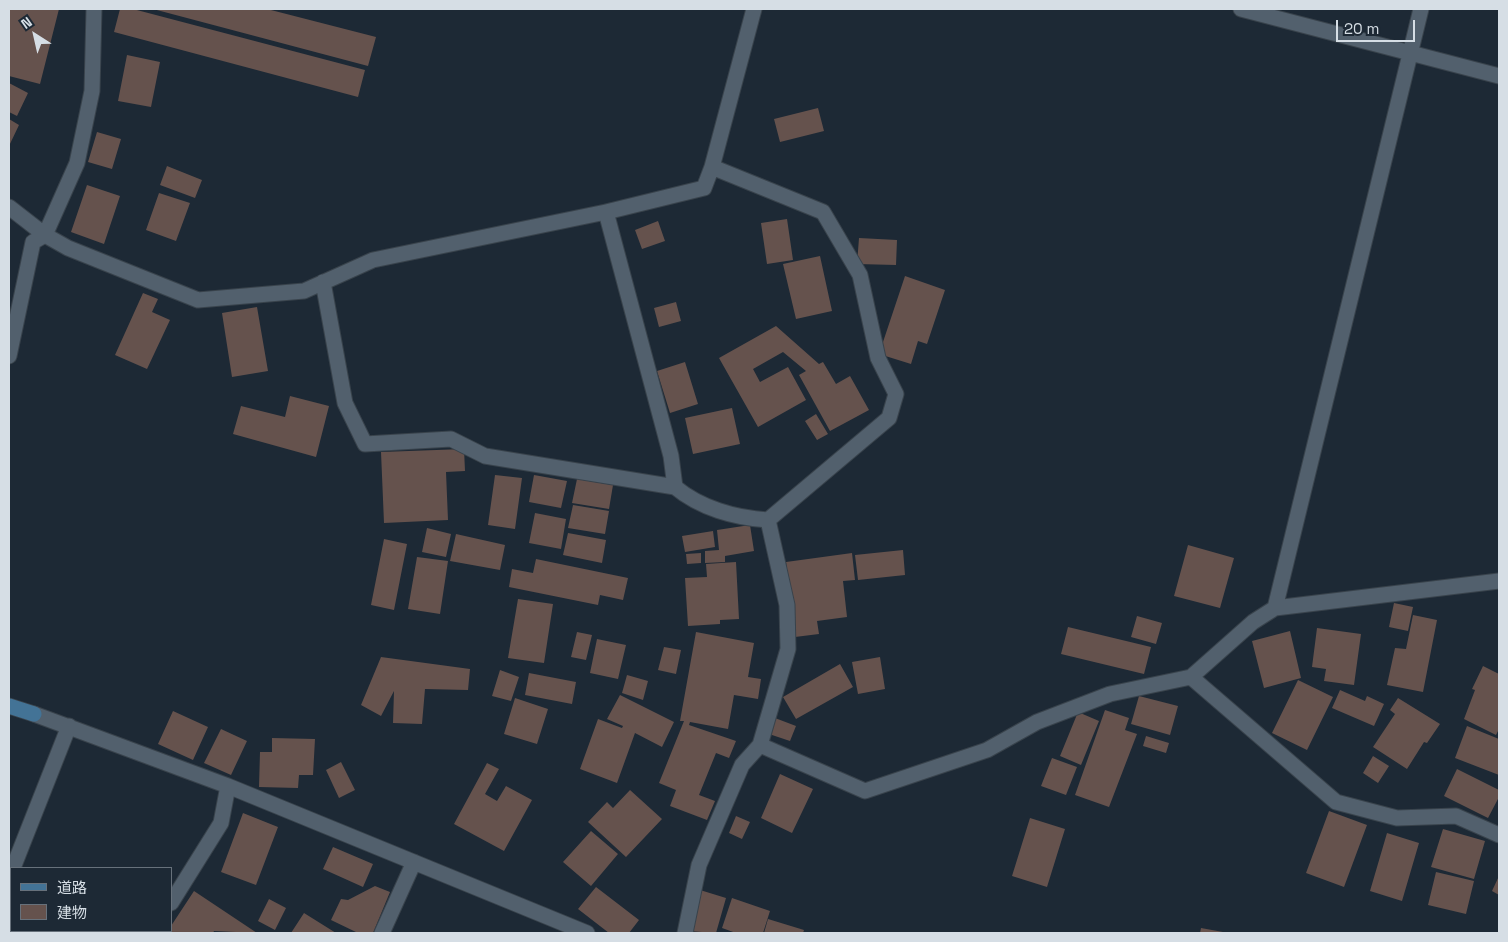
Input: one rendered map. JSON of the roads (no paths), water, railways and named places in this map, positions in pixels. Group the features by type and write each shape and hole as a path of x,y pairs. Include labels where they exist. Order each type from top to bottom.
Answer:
{"street":[{"path":"9,356 33,242 45,235 77,163 92,91 94,9"},
{"path":"9,207 45,235 68,248 198,300 304,291 373,260 606,212 704,188 712,167 754,9"},
{"path":"1241,9 1499,76"},
{"path":"1275,608 1421,9"},
{"path":"323,282 345,402 365,444 451,439 485,456 675,487 690,499 746,519 768,520 889,418 896,394 878,358 860,275 822,212 712,167"},
{"path":"606,212 671,456 675,487"},
{"path":"685,933 699,866 742,765 760,745 788,649 787,605 768,520"},
{"path":"760,745 864,791 987,750 1037,722 1110,694 1191,677 1253,622 1275,608 1499,581"},
{"path":"1191,677 1336,802 1397,818 1456,816 1499,835"},
{"path":"9,706 69,726 228,786 587,933"},
{"path":"13,867 69,726"},
{"path":"172,901 222,822 228,786"},
{"path":"382,933 414,862"}]}
